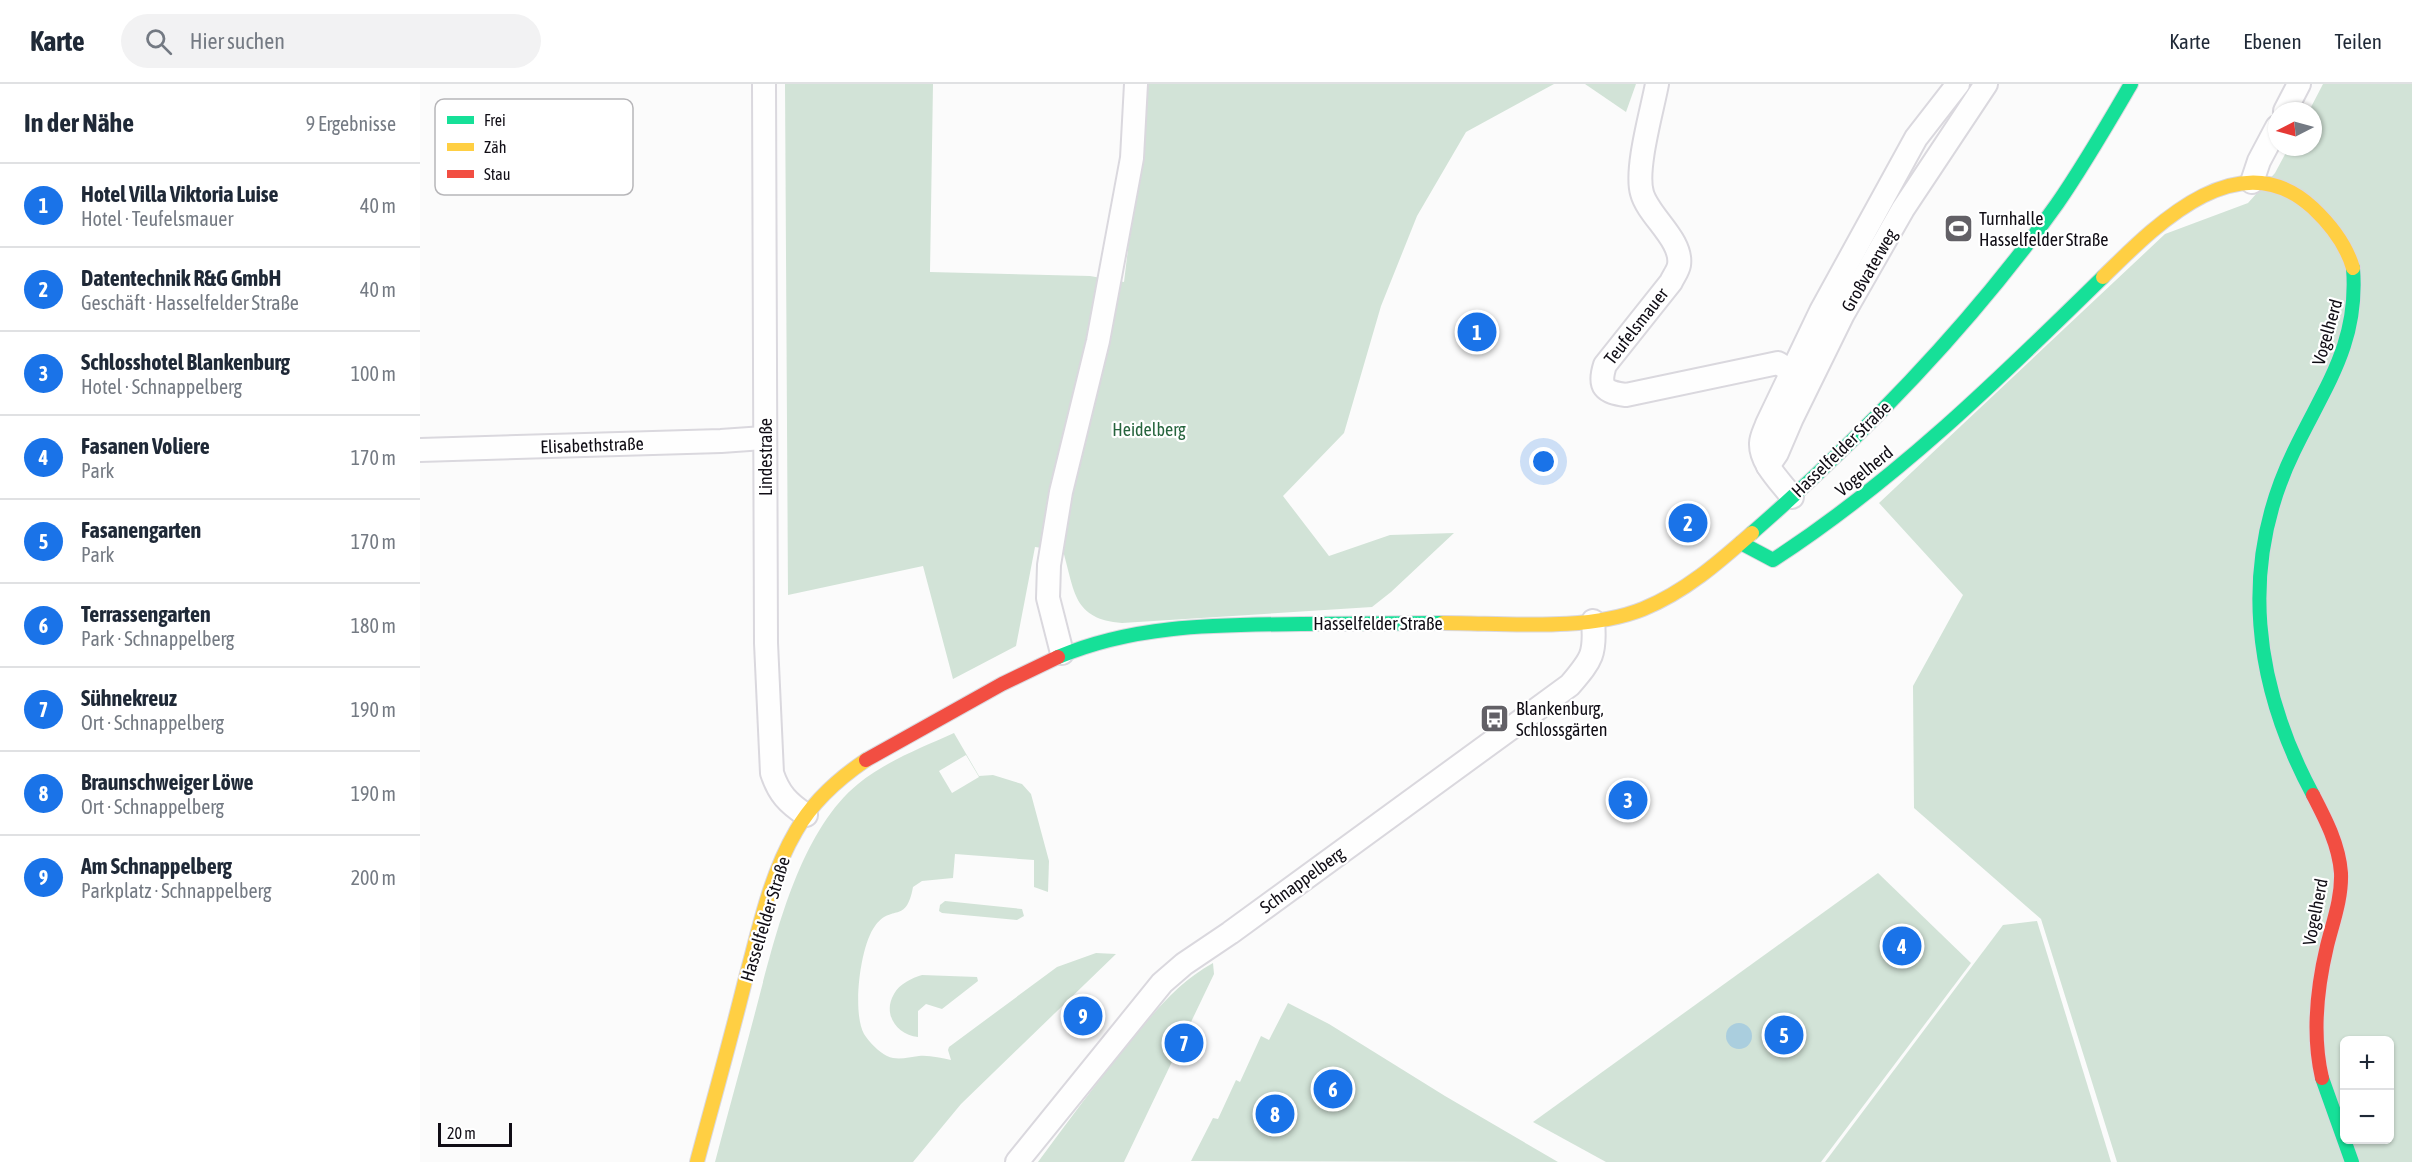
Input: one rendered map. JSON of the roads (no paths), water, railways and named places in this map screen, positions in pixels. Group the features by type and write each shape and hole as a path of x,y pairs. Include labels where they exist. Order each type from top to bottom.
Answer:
{"main road":[{"name":"Hasselfelder Straße","path":"696,1162 762,918 776,875 789,843 825,790 878,751 1001,684 1062,653 1126,635 1184,628 1396,623 1571,624 1622,616 1665,599 1700,576 1741,543 1888,404 1982,299 2050,211 2101,135 2131,84"},
{"name":"Vogelherd","path":"1741,543 1773,560 1820,531 1924,446 2004,375 2140,240 2176,211 2215,190 2252,182 2291,192 2333,226 2352,262 2356,297 2347,339 2328,388 2284,471 2268,513 2261,558 2259,592 2260,630 2277,720 2297,766 2332,835 2341,870 2339,899 2324,958 2319,1000 2318,1060 2331,1109 2352,1162"}],"street":[{"name":"Lindestraße","path":"764,84 766,643 772,773 778,789 787,802 806,815"},
{"path":"1062,653 1048,598 1049,565 1061,492 1098,341 1132,158 1136,84"},
{"name":"Teufelsmauer","path":"1657,84 1640,174 1641,191 1646,204 1664,227 1678,254 1678,267 1671,282 1605,365 1600,378 1604,388 1611,393 1626,395 1778,363 1791,371"},
{"path":"1792,497 1768,466 1761,442 1791,371 1916,138 1958,84"},
{"name":"Großvaterweg","path":"1768,466 1777,453 1844,314 1898,219 1986,84"},
{"path":"2290,102 2299,84"},
{"path":"2252,182 2268,144"},
{"name":"Elisabethstraße","path":"420,450 764,438"},
{"name":"Schnappelberg","path":"1017,1162 1162,983 1184,964 1230,933 1570,685 1585,668 1594,652 1593,621"}],"water":[{"path":"1739,1023 1748,1027 1752,1036 1748,1045 1739,1049 1730,1045 1726,1036 1730,1027"}],"place":[{"name":"Turnhalle Hasselfelder Straße","path":"1958,228"},
{"name":"Hotel Villa Viktoria Luise","path":"1477,332"},
{"name":"Datentechnik R&G GmbH","path":"1688,523"},
{"name":"Blankenburg, Schlossgärten","path":"1495,718"},
{"name":"Schlosshotel Blankenburg","path":"1628,800"},
{"name":"Fasanen Voliere","path":"1902,946"},
{"name":"Am Schnappelberg","path":"1083,1016"},
{"name":"Fasanengarten","path":"1784,1035"},
{"name":"Sühnekreuz","path":"1184,1043"},
{"name":"Terrassengarten","path":"1333,1089"},
{"name":"Braunschweiger Löwe","path":"1275,1114"}],"park label":[{"name":"Heidelberg","path":"1149,429"}]}
